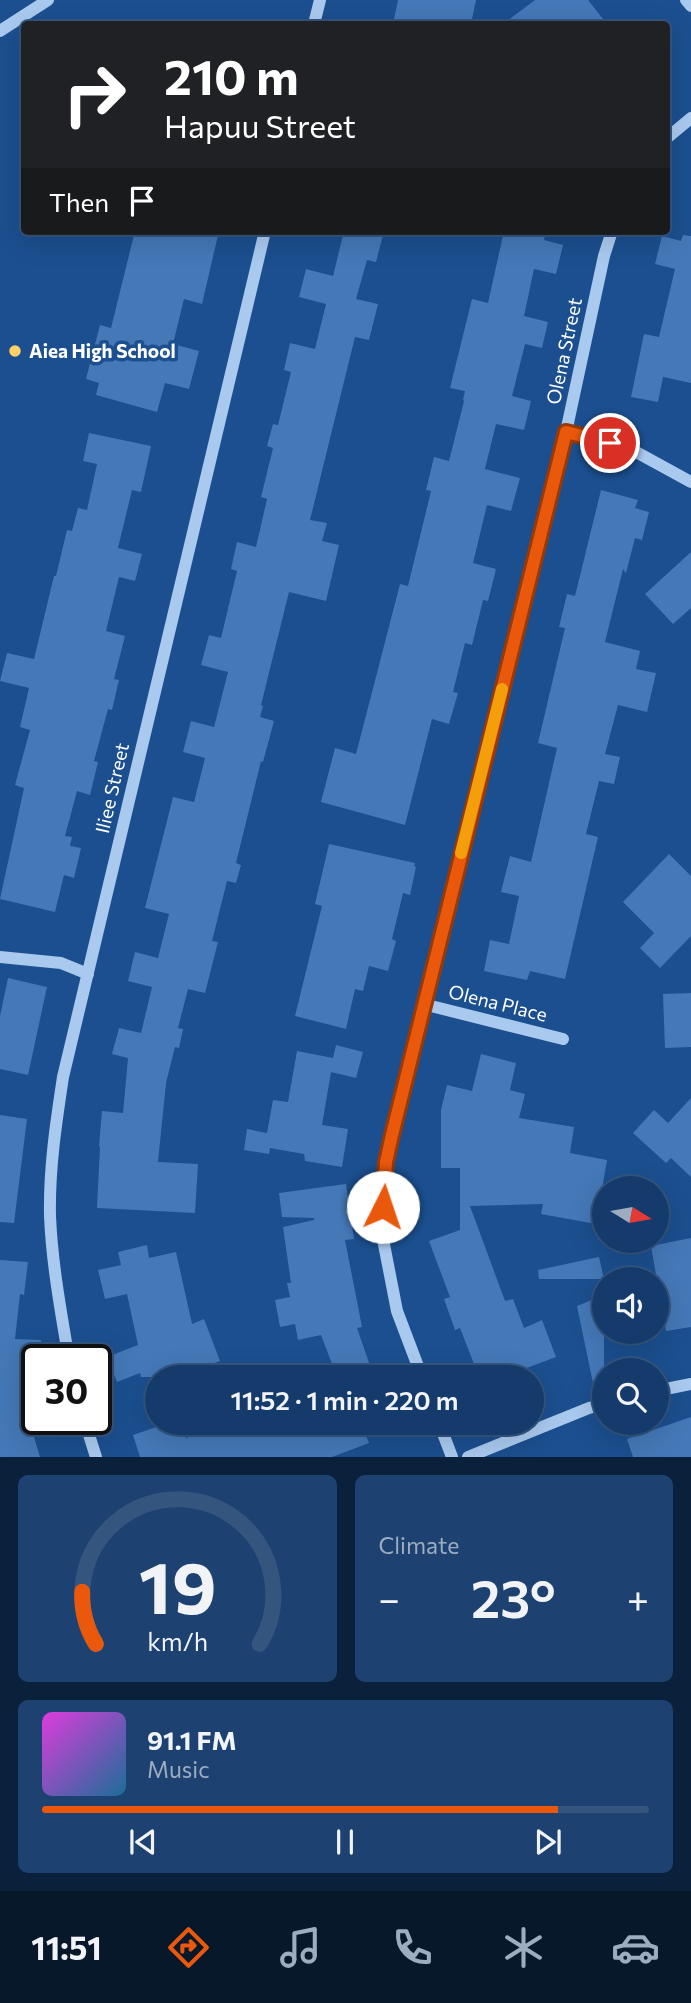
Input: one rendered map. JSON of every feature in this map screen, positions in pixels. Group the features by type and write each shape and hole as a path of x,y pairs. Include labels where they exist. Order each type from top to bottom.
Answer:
{"street":[{"path":"0,31 47,0"},
{"path":"315,21 320,0"},
{"path":"686,0 691,6"},
{"path":"670,136 691,118"},
{"name":"Iliee Street","path":"66,1344 56,1287 50,1216 53,1142 63,1077 264,235"},
{"name":"Olena Street","path":"417,1365 397,1311 382,1229 386,1162 566,432 611,235"},
{"path":"566,432 627,447 691,482"},
{"path":"0,957 61,964 88,974"},
{"name":"Olena Place","path":"423,1004 563,1039"},
{"path":"669,1388 691,1384"},
{"path":"468,1457 592,1407"},
{"path":"89,1435 96,1457"},
{"path":"444,1435 452,1457"}],"building":[{"path":"398,0 476,0 472,21 394,21"},
{"path":"535,0 588,0 605,21 507,21"},
{"path":"134,235 218,235 202,304 184,299 173,344 199,351 189,389 165,383 157,412 96,395 99,383 86,379 100,325 111,328"},
{"path":"343,235 383,235 376,262 367,260 356,299 378,304 369,340 355,337 310,520 327,523 322,541 339,545 326,601 289,592 261,705 260,717 274,721 263,762 261,761 236,863 241,865 236,883 227,881 212,941 218,942 205,993 188,989 178,1028 183,1029 179,1048 175,1047 166,1083 158,1162 198,1164 195,1213 97,1208 102,1111 123,1113 128,1058 112,1054 119,1028 141,1033 152,987 128,981 135,952 158,958 169,914 145,908 173,797 194,802 205,758 183,752 191,721 214,727 228,672 201,665 209,635 221,638 237,571 231,569 237,542 256,547 267,499 261,497 273,448 267,446 273,424 278,425 291,372 284,370 290,343 315,349 326,304 299,297 306,269 333,276"},
{"path":"503,235 545,235 544,240 563,245 556,274 534,269 524,316 548,322 542,348 525,344 512,396 531,401 524,430 496,424 485,469 520,478 511,511 487,505 473,563 496,569 488,601 483,600 472,645 465,643 453,692 458,693 449,724 432,719 405,825 321,802 335,748 356,754 400,584 408,586 431,491 426,490 434,457 449,461 465,391 450,388 472,299 488,303"},
{"path":"683,235 691,236 691,383 663,377 658,402 631,397 644,334 659,337 675,269 655,264 662,236 681,241"},
{"path":"89,433 151,446 141,492 132,490 118,548 142,554 135,581 119,577 106,631 125,636 114,679 119,680 112,710 108,709 94,761 98,762 90,795 77,791 65,836 72,837 70,846 81,848 74,878 64,875 55,912 0,899 24,788 15,785 30,730 20,727 29,688 0,681 7,653 34,659 67,530 72,531 78,508 87,510 97,464 83,461"},
{"path":"601,490 638,500 635,508 649,512 642,540 635,538 626,573 623,569 605,642 640,651 636,669 656,673 647,712 618,705 605,754 620,757 614,784 599,781 586,834 598,837 565,979 530,971 527,980 484,971 490,940 509,944 519,896 501,892 510,856 531,862 557,748 538,743 565,628 559,627 567,594 575,596"},
{"path":"691,552 691,608 673,624 645,594"},
{"path":"329,844 415,863 416,867 410,895 403,893 392,939 396,941 388,971 369,966 363,991 355,989 346,1029 295,1016 322,906 315,904"},
{"path":"669,854 691,876 691,936 660,968 640,948 654,933 623,902"},
{"path":"8,978 47,987 28,1075 0,1069 0,1016"},
{"path":"691,993 691,1047 665,1048 663,994"},
{"path":"336,1045 363,1052 356,1078 331,1072 322,1125 348,1129 342,1167 305,1161 304,1154 270,1148 269,1154 244,1150 247,1129 267,1133 273,1100 288,1102 297,1051 333,1058"},
{"path":"481,1054 516,1063 510,1090 525,1094 519,1118 574,1127 570,1153 607,1160 604,1176 592,1176 592,1223 541,1214 543,1204 470,1206 505,1301 513,1299 524,1328 542,1320 556,1357 535,1365 474,1365 460,1328 455,1330 444,1299 450,1297 429,1241 460,1230 460,1168 441,1168 441,1110 447,1085 472,1091"},
{"path":"691,1098 691,1177 671,1158 666,1163 633,1133 654,1110 668,1123"},
{"path":"0,1115 27,1119 14,1223 0,1222"},
{"path":"346,1184 354,1239 345,1240 362,1327 357,1328 370,1365 332,1365 321,1335 298,1340 295,1324 280,1327 275,1300 290,1297 287,1283 291,1283 283,1227 314,1218 282,1217 279,1193"},
{"path":"691,1238 691,1327 669,1331 669,1267 655,1267 652,1253 669,1253 669,1242"},
{"path":"147,1245 149,1258 176,1252 192,1324 204,1319 220,1361 209,1365 145,1365 145,1377 141,1377 140,1373 117,1382 112,1370 112,1355 138,1345 127,1294 105,1299 98,1270 121,1265 118,1252"},
{"path":"599,1257 601,1267 592,1267 592,1279 539,1279 538,1270"},
{"path":"0,1260 28,1262 24,1295 20,1294 15,1339 41,1340 41,1344 21,1344 21,1435 33,1435 40,1457 0,1457"},
{"path":"592,1300 592,1344 604,1344 604,1358 592,1358 592,1378 577,1306"},
{"path":"691,1417 691,1457 633,1457 627,1439 639,1435 669,1435 669,1425"},
{"path":"145,1431 145,1435 185,1435 186,1438 195,1435 366,1435 369,1443 332,1457 140,1457 133,1435"}],"slow traffic":[{"path":"461,853 502,689"}],"place":[{"name":"Aiea High School","path":"15,351"}],"route":[{"path":"383,1207 386,1162 392,1135 566,432 610,443"}]}
